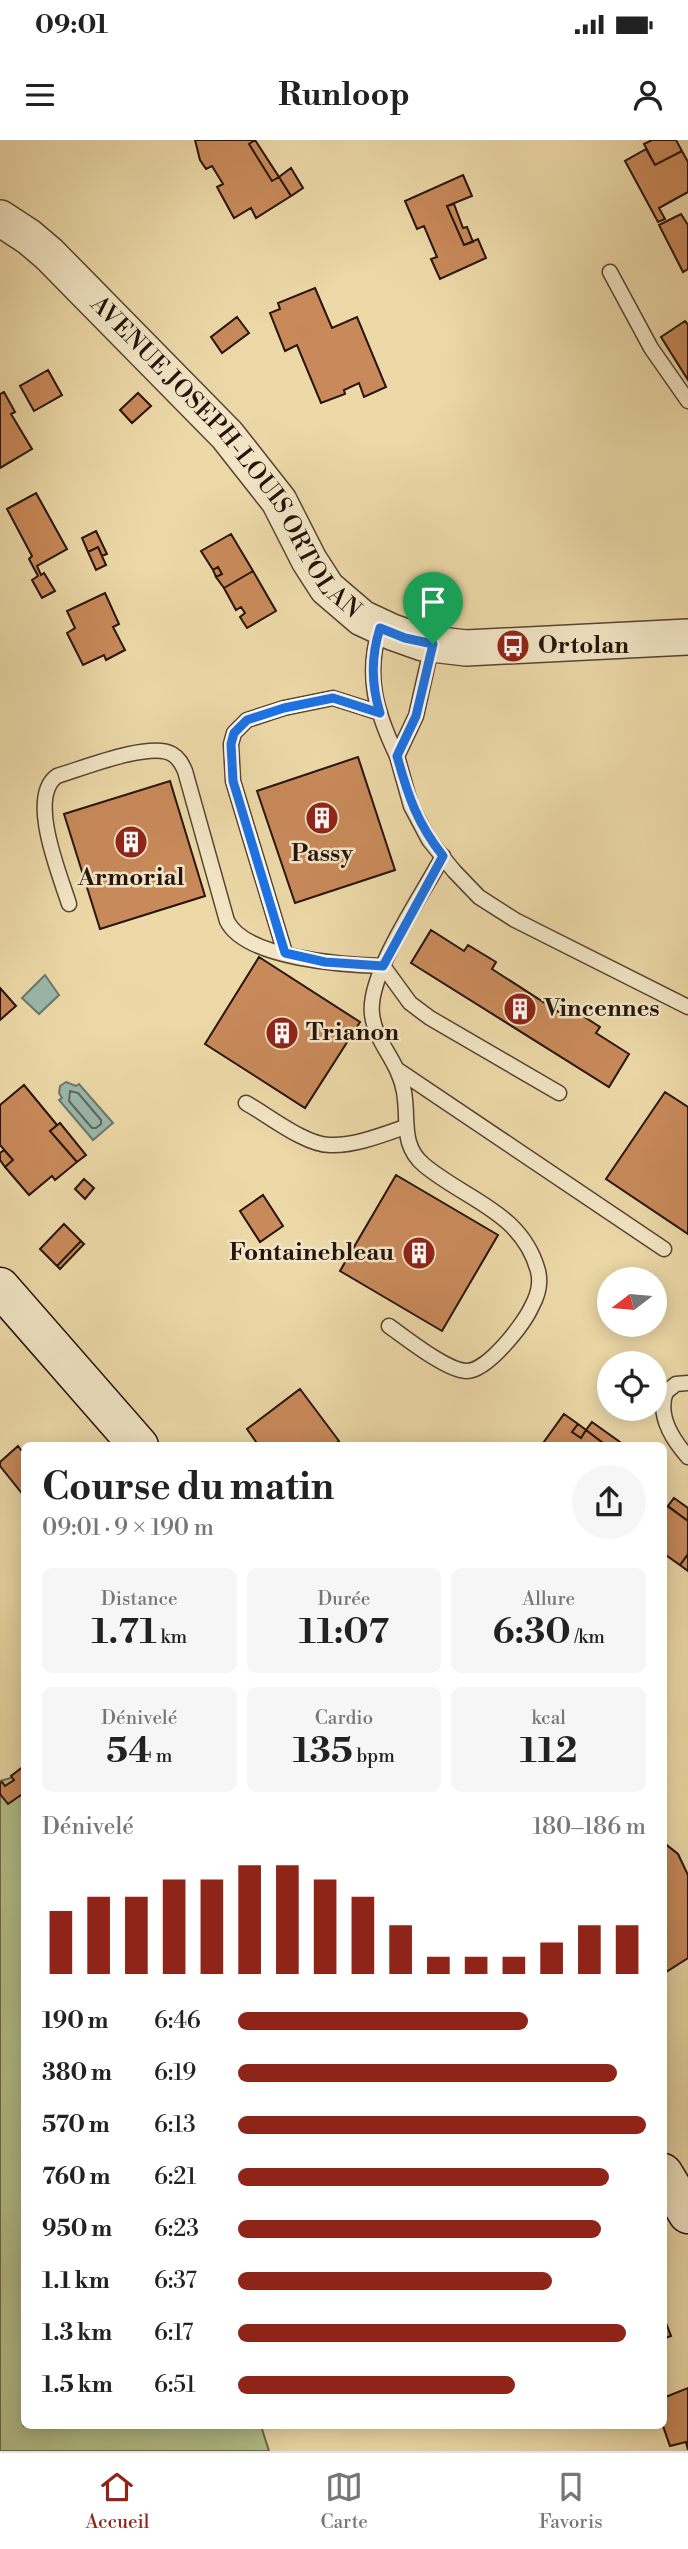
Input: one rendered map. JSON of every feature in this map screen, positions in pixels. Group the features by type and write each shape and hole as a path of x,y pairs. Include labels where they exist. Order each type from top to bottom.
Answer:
{"main road":[{"path":"0,1287 136,1442"},
{"path":"667,2180 688,2214"}],"street":[{"name":"AVENUE JOSEPH-LOUIS ORTOLAN","path":"0,218 49,254 226,435 279,501 309,561 327,588 355,613 380,628 405,638 466,648 688,637"}],"lane":[{"path":"610,272 651,348 688,401"},
{"path":"380,628 372,683 411,806 429,839 479,897 515,920 688,1006"},
{"path":"397,756 416,716 433,644"},
{"path":"285,953 233,781 231,754 234,733 247,720 256,716 333,698 380,713"},
{"path":"69,904 45,816 45,794 49,783 57,776 131,754 166,751 175,756 185,771 230,927 239,936 251,943 325,962 383,966 410,1003 430,1018 559,1093"},
{"path":"389,1326 448,1365 463,1371 474,1370 498,1352 524,1321 533,1305 540,1281 534,1259 513,1226 424,1165 410,1146 405,1127 405,1094 398,1070 377,1034 372,1014 373,993 383,966 443,856"},
{"path":"398,1070 664,1249"},
{"path":"246,1103 315,1143 331,1146 360,1141 405,1127"},
{"path":"688,1383 671,1387 663,1399 667,1427 688,1457"}],"green space":[{"path":"21,1775 21,2429 262,2429 269,2451 0,2451 0,1781"}],"water":[{"path":"45,975 59,995 39,1014 22,998"},
{"path":"66,1082 76,1086 79,1084 113,1123 93,1140 59,1100 62,1098 59,1093 60,1086"}],"building":[{"path":"195,140 255,140 249,144 272,181 279,177 291,196 256,218 251,208 234,218 217,187 223,184 212,166 206,169 200,160"},
{"path":"255,140 279,177 272,181 249,144"},
{"path":"652,140 676,140 682,151 655,165 644,144"},
{"path":"646,149 655,165 682,151 688,162 688,192 659,208 665,219 658,222 625,161"},
{"path":"291,168 303,188 291,196 279,177"},
{"path":"463,175 472,196 447,206 464,245 478,239 486,258 440,279 431,259 437,257 424,226 417,229 405,201"},
{"path":"454,204 463,228 467,227 473,242 464,245 447,206"},
{"path":"681,214 688,225 688,269 683,272 659,225"},
{"path":"315,288 332,328 357,317 386,387 364,397 359,383 344,390 345,394 321,403 297,345 285,351 270,313 280,309 278,303"},
{"path":"237,317 249,333 222,353 211,337"},
{"path":"685,321 688,325 688,380 661,337"},
{"path":"48,370 62,395 34,411 20,386"},
{"path":"4,392 15,412 11,414 32,449 0,468 0,394"},
{"path":"138,393 151,406 132,423 120,410"},
{"path":"36,493 67,549 37,566 55,591 42,598 32,580 38,576 29,559 32,556 7,509"},
{"path":"96,531 107,554 102,556 98,547 88,552 82,538"},
{"path":"231,534 253,571 224,588 216,577 222,574 218,567 213,570 201,551"},
{"path":"98,547 106,565 96,570 88,552"},
{"path":"218,567 222,574 216,577 213,570"},
{"path":"253,571 276,611 247,628 240,617 245,613 241,607 236,610 224,588"},
{"path":"105,593 119,624 113,627 125,650 106,660 104,655 83,665 67,633 75,628 67,611"},
{"name":"Passy","path":"358,757 395,870 295,903 257,791"},
{"name":"Armorial","path":"170,781 205,896 100,929 64,814"},
{"name":"Vincennes","path":"431,930 464,951 468,945 496,962 492,969 562,1014 566,1005 600,1027 596,1033 629,1054 609,1087 411,963"},
{"name":"Trianon","path":"259,957 360,1022 305,1108 205,1044"},
{"path":"0,988 16,1006 0,1020"},
{"path":"24,1085 57,1125 50,1131 77,1162 55,1180 52,1176 29,1195 5,1167 13,1160 0,1145 0,1105"},
{"path":"665,1092 688,1107 688,1234 606,1179"},
{"path":"60,1123 86,1155 77,1162 50,1131"},
{"path":"4,1150 13,1160 5,1167 0,1160 0,1153"},
{"name":"Fontainebleau","path":"396,1175 498,1235 442,1331 340,1271"},
{"path":"84,1179 94,1188 85,1199 75,1189"},
{"path":"263,1195 283,1226 260,1242 240,1211"},
{"path":"64,1224 81,1241 57,1266 40,1249"},
{"path":"81,1241 84,1244 60,1269 57,1266"},
{"path":"300,1389 339,1441 256,1442 247,1429"},
{"path":"564,1414 578,1424 572,1432 581,1438 586,1430 602,1442 544,1442"},
{"path":"592,1422 620,1442 602,1442 586,1430"},
{"path":"578,1424 586,1430 581,1438 572,1432"},
{"path":"18,1446 21,1450 21,1492 0,1466 0,1462"},
{"path":"674,1498 688,1508 688,1521 668,1506"},
{"path":"667,1506 688,1521 688,1554 680,1565 667,1556"},
{"path":"688,1554 688,1571 680,1565"},
{"path":"21,1768 21,1795 8,1804 0,1794 0,1783 5,1786 14,1780 11,1776"},
{"path":"667,1845 678,1854 688,1875 688,1958 667,1971"},
{"path":"688,2388 688,2450 686,2442 670,2446 664,2429 667,2429 667,2396"}],"place":[{"name":"Ortolan","path":"513,646"},
{"name":"Passy","path":"322,818"},
{"name":"Armorial","path":"131,842"},
{"name":"Vincennes","path":"520,1009"},
{"name":"Trianon","path":"282,1033"},
{"name":"Fontainebleau","path":"419,1253"}],"route":[{"path":"380,628 405,638 433,644 416,716 397,756 411,806 429,839 443,856 383,966 335,964 285,953 233,781 231,744 234,733 239,726 256,716 333,698 380,713 372,683 380,628"}]}
